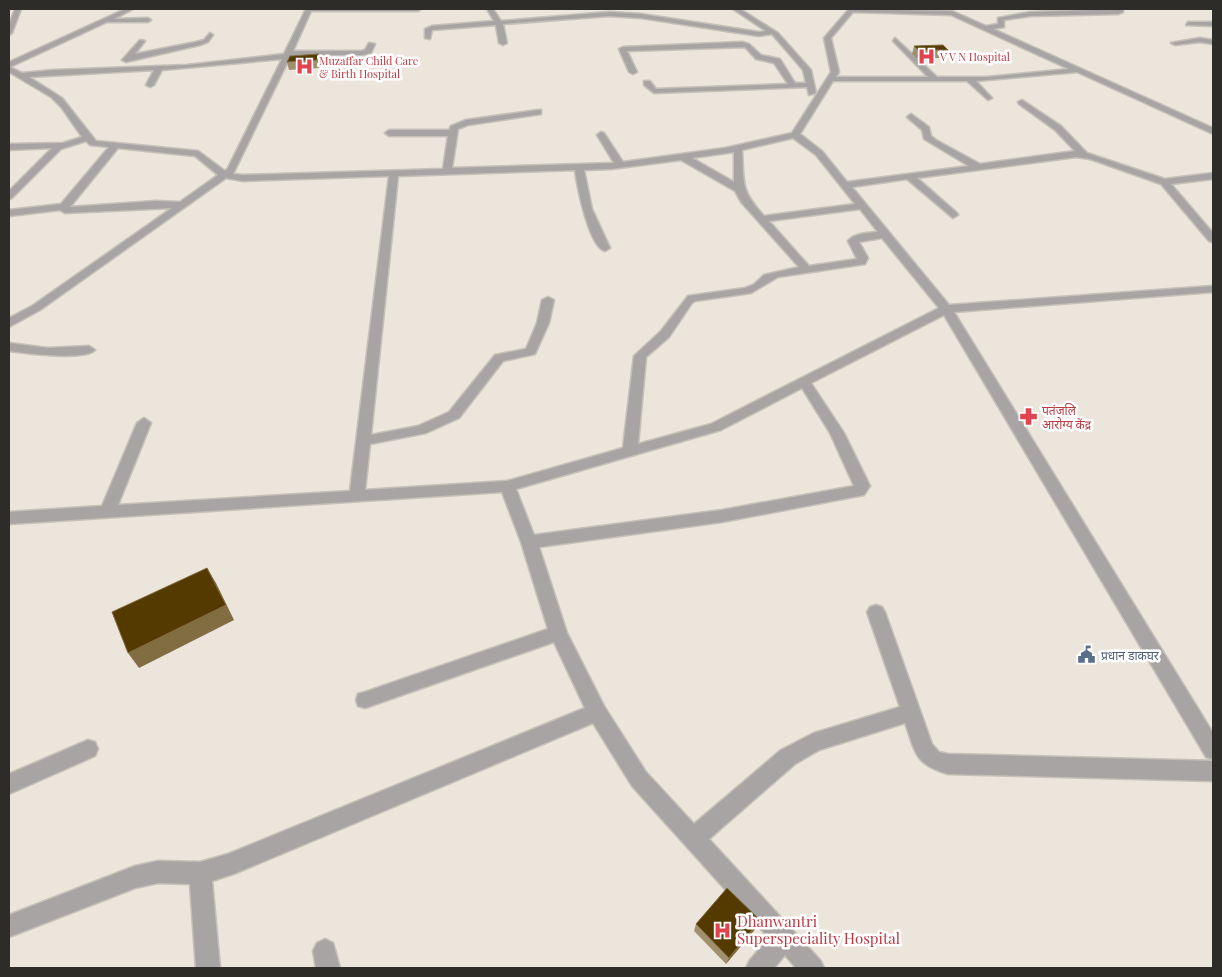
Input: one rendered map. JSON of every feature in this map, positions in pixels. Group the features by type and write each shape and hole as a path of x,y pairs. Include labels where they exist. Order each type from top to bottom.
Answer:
{"street":[{"path":"9,33 18,9"},
{"path":"9,65 130,9"},
{"path":"9,323 36,308 232,170 309,9 376,13 418,9"},
{"path":"490,9 499,23 503,43"},
{"path":"576,9 589,16"},
{"path":"660,9 672,20"},
{"path":"736,9 774,32 807,70 814,105"},
{"path":"9,69 57,99 69,111 81,133 93,143 198,154 224,175 244,178 620,165 738,148 795,135 835,72 826,38 851,9 944,12 952,13 983,28 1031,47 1213,131"},
{"path":"983,28 1002,26 1000,19 1022,15 1118,12 1121,11 1120,9"},
{"path":"428,38 428,29 432,28 624,15 672,20 759,34 774,32"},
{"path":"1203,16 1213,23"},
{"path":"105,21 148,20"},
{"path":"1188,24 1213,23"},
{"path":"127,58 198,44 206,41 210,36"},
{"path":"896,40 935,80"},
{"path":"1175,43 1200,40 1213,42"},
{"path":"118,70 142,41"},
{"path":"20,76 159,68 286,55 365,52 371,44"},
{"path":"633,72 624,50 742,44 747,45 759,58 777,61 793,86"},
{"path":"150,85 159,68"},
{"path":"831,79 969,79 1026,76 1078,70"},
{"path":"969,79 988,98"},
{"path":"647,83 654,92 810,85"},
{"path":"1022,102 1058,128 1083,154"},
{"path":"447,172 454,128 466,123 538,112"},
{"path":"911,118 926,129 926,137 939,148 960,156 978,167"},
{"path":"389,133 453,133"},
{"path":"601,135 620,165"},
{"path":"795,135 819,153 946,309 1213,750"},
{"path":"9,147 61,145 87,138"},
{"path":"9,196 61,145"},
{"path":"9,213 64,207 116,145"},
{"path":"738,148 739,189 744,200 806,269"},
{"path":"845,185 1083,154 1164,182 1213,176"},
{"path":"683,157 739,189"},
{"path":"579,167 582,199 605,248"},
{"path":"357,496 394,174"},
{"path":"909,176 953,215"},
{"path":"1164,182 1213,239"},
{"path":"64,207 68,211 156,204 182,205"},
{"path":"761,219 863,206"},
{"path":"630,451 640,356 665,334 688,300 697,297 747,291 757,287 776,274 860,262 863,258 853,244 855,240 885,234"},
{"path":"9,518 507,486 716,427 946,309 1213,289"},
{"path":"363,441 421,430 454,415 468,400 499,358 507,354 531,351 543,324 548,300"},
{"path":"9,347 48,352 89,350"},
{"path":"528,542 722,516 859,491 863,486 837,433 804,382"},
{"path":"108,511 144,423"},
{"path":"507,486 528,542 558,634 597,712 640,779 812,968"},
{"path":"876,612 924,749 934,760 948,764 1213,771"},
{"path":"365,700 558,634"},
{"path":"9,926 135,877 158,872 200,873 228,865 597,712"},
{"path":"694,838 788,757 814,742 911,712"},
{"path":"9,784 88,749"},
{"path":"200,873 208,968"},
{"path":"758,968 785,938"}],"building":[{"path":"943,45 948,50 918,50 914,46"},
{"path":"319,54 317,60 287,62 290,56"},
{"path":"207,568 226,605 128,653 112,612"},
{"path":"727,888 760,920 729,958 696,924"}],"place":[{"name":"V V N Hospital","path":"926,56"},
{"name":"Muzaffar Child Care & Birth Hospital","path":"305,66"},
{"name":"पतंजलि आरोग्य केंद्र","path":"1028,417"},
{"name":"प्रधान डाकघर","path":"1087,655"},
{"name":"Dhanwantri Superspeciality Hospital","path":"723,930"}]}
